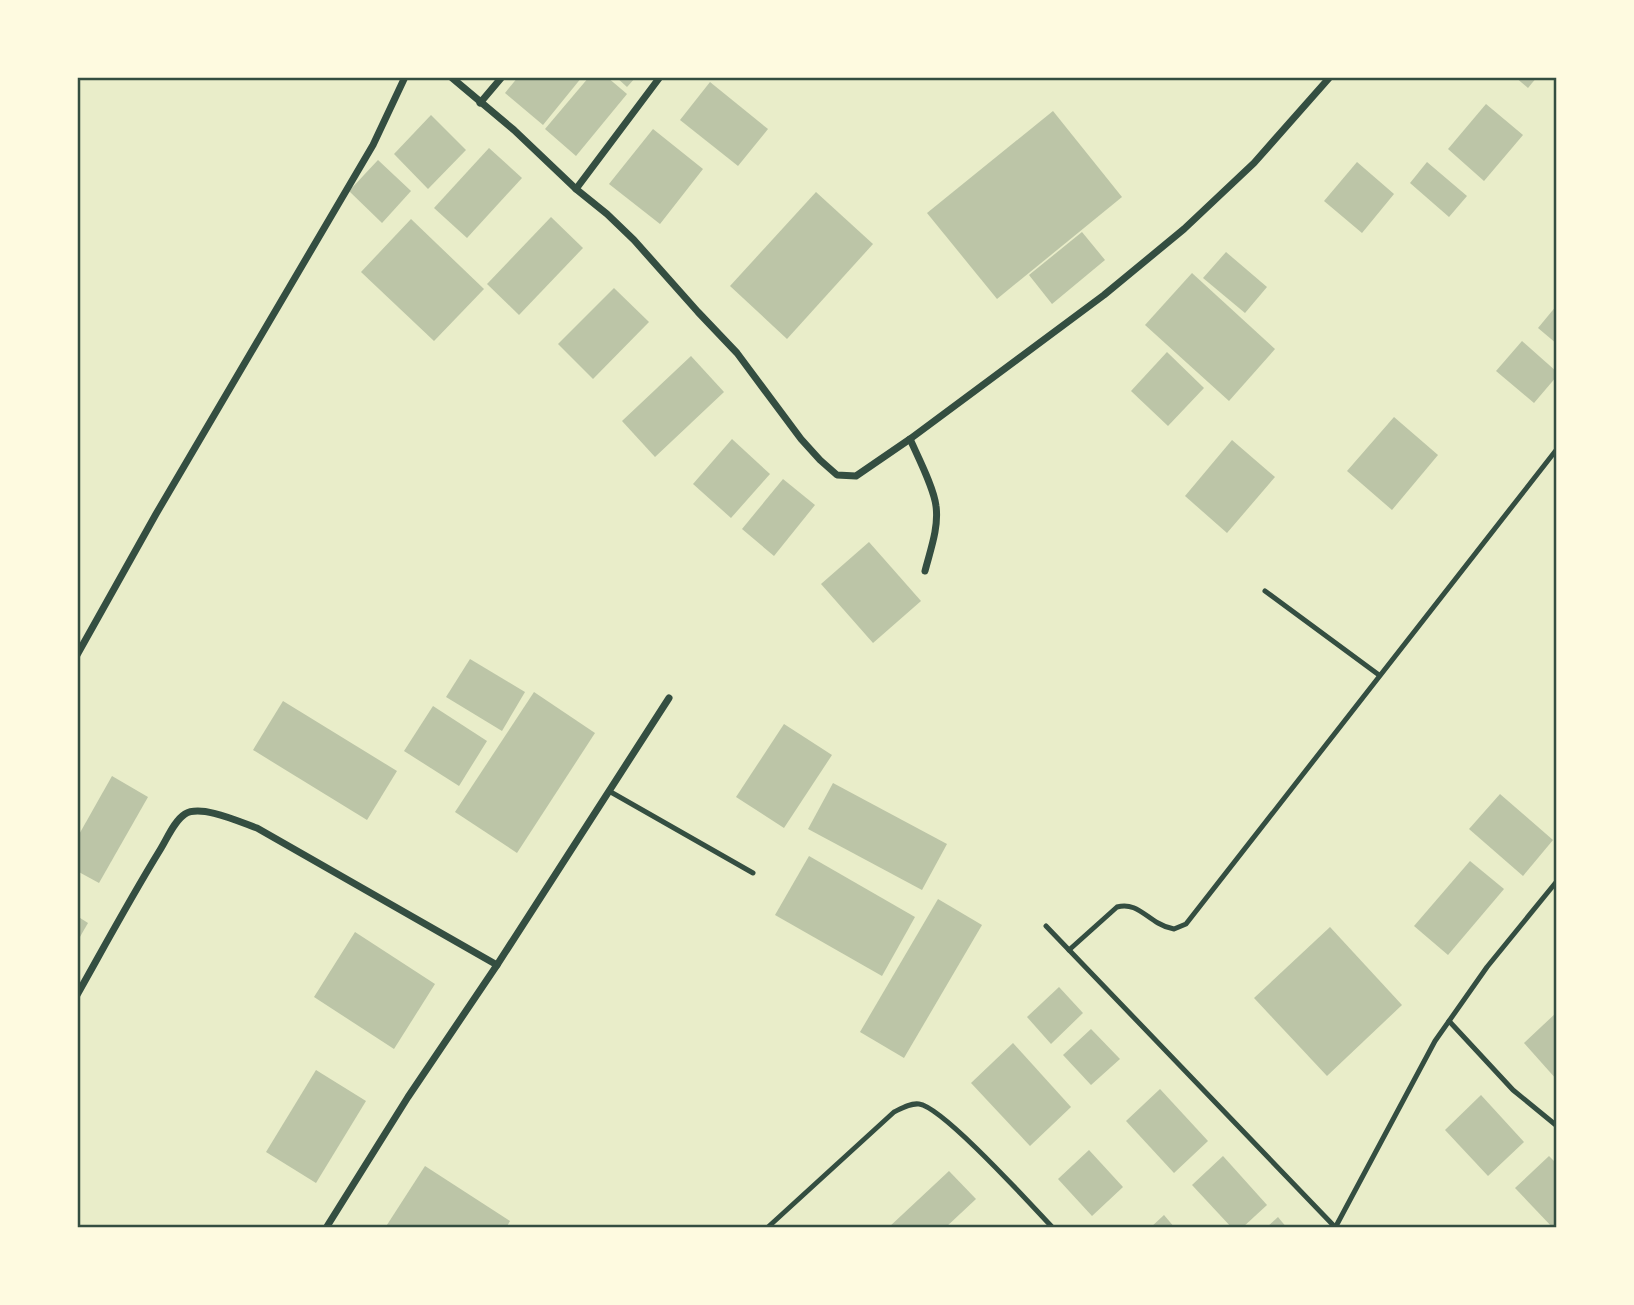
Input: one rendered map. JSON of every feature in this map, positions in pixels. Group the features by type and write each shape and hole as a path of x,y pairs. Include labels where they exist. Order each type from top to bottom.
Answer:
{"street":[{"path":"77,655 156,514 373,145 405,77"},
{"path":"451,77 514,130 634,240 737,353 801,439 837,475 856,476 1104,295 1184,229 1254,163 1330,77"},
{"path":"480,103 502,77"},
{"path":"576,189 660,77"},
{"path":"910,439 936,506 935,533 925,571"},
{"path":"326,1228 408,1097 497,965 669,698"},
{"path":"77,995 175,825 185,814 196,811 217,814 257,828 497,965"}],"lane":[{"path":"1069,950 1117,907 1125,904 1161,925 1174,929 1186,924 1557,449"},
{"path":"1265,591 1379,675"},
{"path":"609,791 753,873"},
{"path":"1046,926 1335,1227 1435,1041 1487,967 1557,881"},
{"path":"1450,1021 1513,1090 1557,1126"},
{"path":"766,1228 894,1112 909,1105 921,1104 947,1122 984,1155 1053,1228"}],"building":[{"path":"518,77 582,77 543,125 505,93"},
{"path":"589,77 607,77 627,94 576,156 545,129"},
{"path":"616,77 636,77 627,87"},
{"path":"1515,77 1537,77 1528,88"},
{"path":"710,82 768,129 738,166 680,120"},
{"path":"1486,104 1523,135 1484,181 1448,149"},
{"path":"1053,111 1122,197 997,299 927,213"},
{"path":"431,115 466,150 428,189 394,154"},
{"path":"653,129 703,169 660,224 609,184"},
{"path":"489,148 522,178 467,238 434,208"},
{"path":"378,160 411,191 382,223 349,191"},
{"path":"1357,162 1394,194 1362,233 1324,201"},
{"path":"1427,162 1467,196 1449,217 1410,183"},
{"path":"816,192 873,244 787,339 730,286"},
{"path":"551,217 583,248 519,315 487,284"},
{"path":"411,219 484,289 434,341 361,272"},
{"path":"1082,232 1105,260 1052,304 1029,275"},
{"path":"1226,252 1267,287 1245,313 1203,278"},
{"path":"1192,273 1275,349 1229,401 1145,325"},
{"path":"614,288 649,322 593,379 558,344"},
{"path":"1557,305 1557,344 1538,328"},
{"path":"1522,341 1557,372 1557,376 1534,403 1496,371"},
{"path":"1167,352 1204,388 1168,426 1131,391"},
{"path":"691,356 724,392 655,457 622,421"},
{"path":"1394,417 1438,455 1392,510 1347,471"},
{"path":"732,439 770,474 731,518 693,484"},
{"path":"1232,440 1275,477 1227,533 1185,496"},
{"path":"783,479 815,505 774,556 742,529"},
{"path":"869,542 921,601 873,643 821,584"},
{"path":"470,659 525,692 502,731 446,697"},
{"path":"534,692 595,733 517,853 455,812"},
{"path":"283,701 397,771 367,820 253,750"},
{"path":"433,706 487,741 459,786 404,751"},
{"path":"784,724 832,755 784,828 736,797"},
{"path":"112,776 148,797 99,883 77,871 77,838"},
{"path":"833,783 947,844 922,890 808,829"},
{"path":"1500,794 1553,840 1523,876 1469,829"},
{"path":"809,856 915,917 882,976 775,915"},
{"path":"1470,861 1504,889 1448,955 1414,926"},
{"path":"938,899 982,925 904,1058 860,1032"},
{"path":"77,916 88,923 77,942"},
{"path":"1330,927 1402,1005 1327,1076 1254,998"},
{"path":"355,932 435,984 394,1049 314,997"},
{"path":"1059,987 1083,1013 1051,1044 1027,1017"},
{"path":"1557,1012 1557,1080 1524,1043"},
{"path":"1091,1029 1120,1059 1091,1085 1063,1055"},
{"path":"1013,1043 1071,1107 1030,1146 971,1083"},
{"path":"316,1070 366,1101 316,1183 266,1152"},
{"path":"1160,1089 1208,1141 1174,1173 1126,1121"},
{"path":"1481,1095 1524,1142 1488,1176 1445,1130"},
{"path":"1089,1150 1123,1187 1092,1216 1058,1179"},
{"path":"1223,1156 1267,1205 1242,1228 1232,1228 1192,1185"},
{"path":"1549,1156 1557,1164 1557,1228 1553,1228 1515,1188"},
{"path":"425,1166 510,1221 506,1228 385,1228"},
{"path":"949,1171 976,1199 945,1228 888,1228"},
{"path":"1164,1215 1175,1228 1150,1228"},
{"path":"1278,1217 1287,1228 1266,1228"}]}
